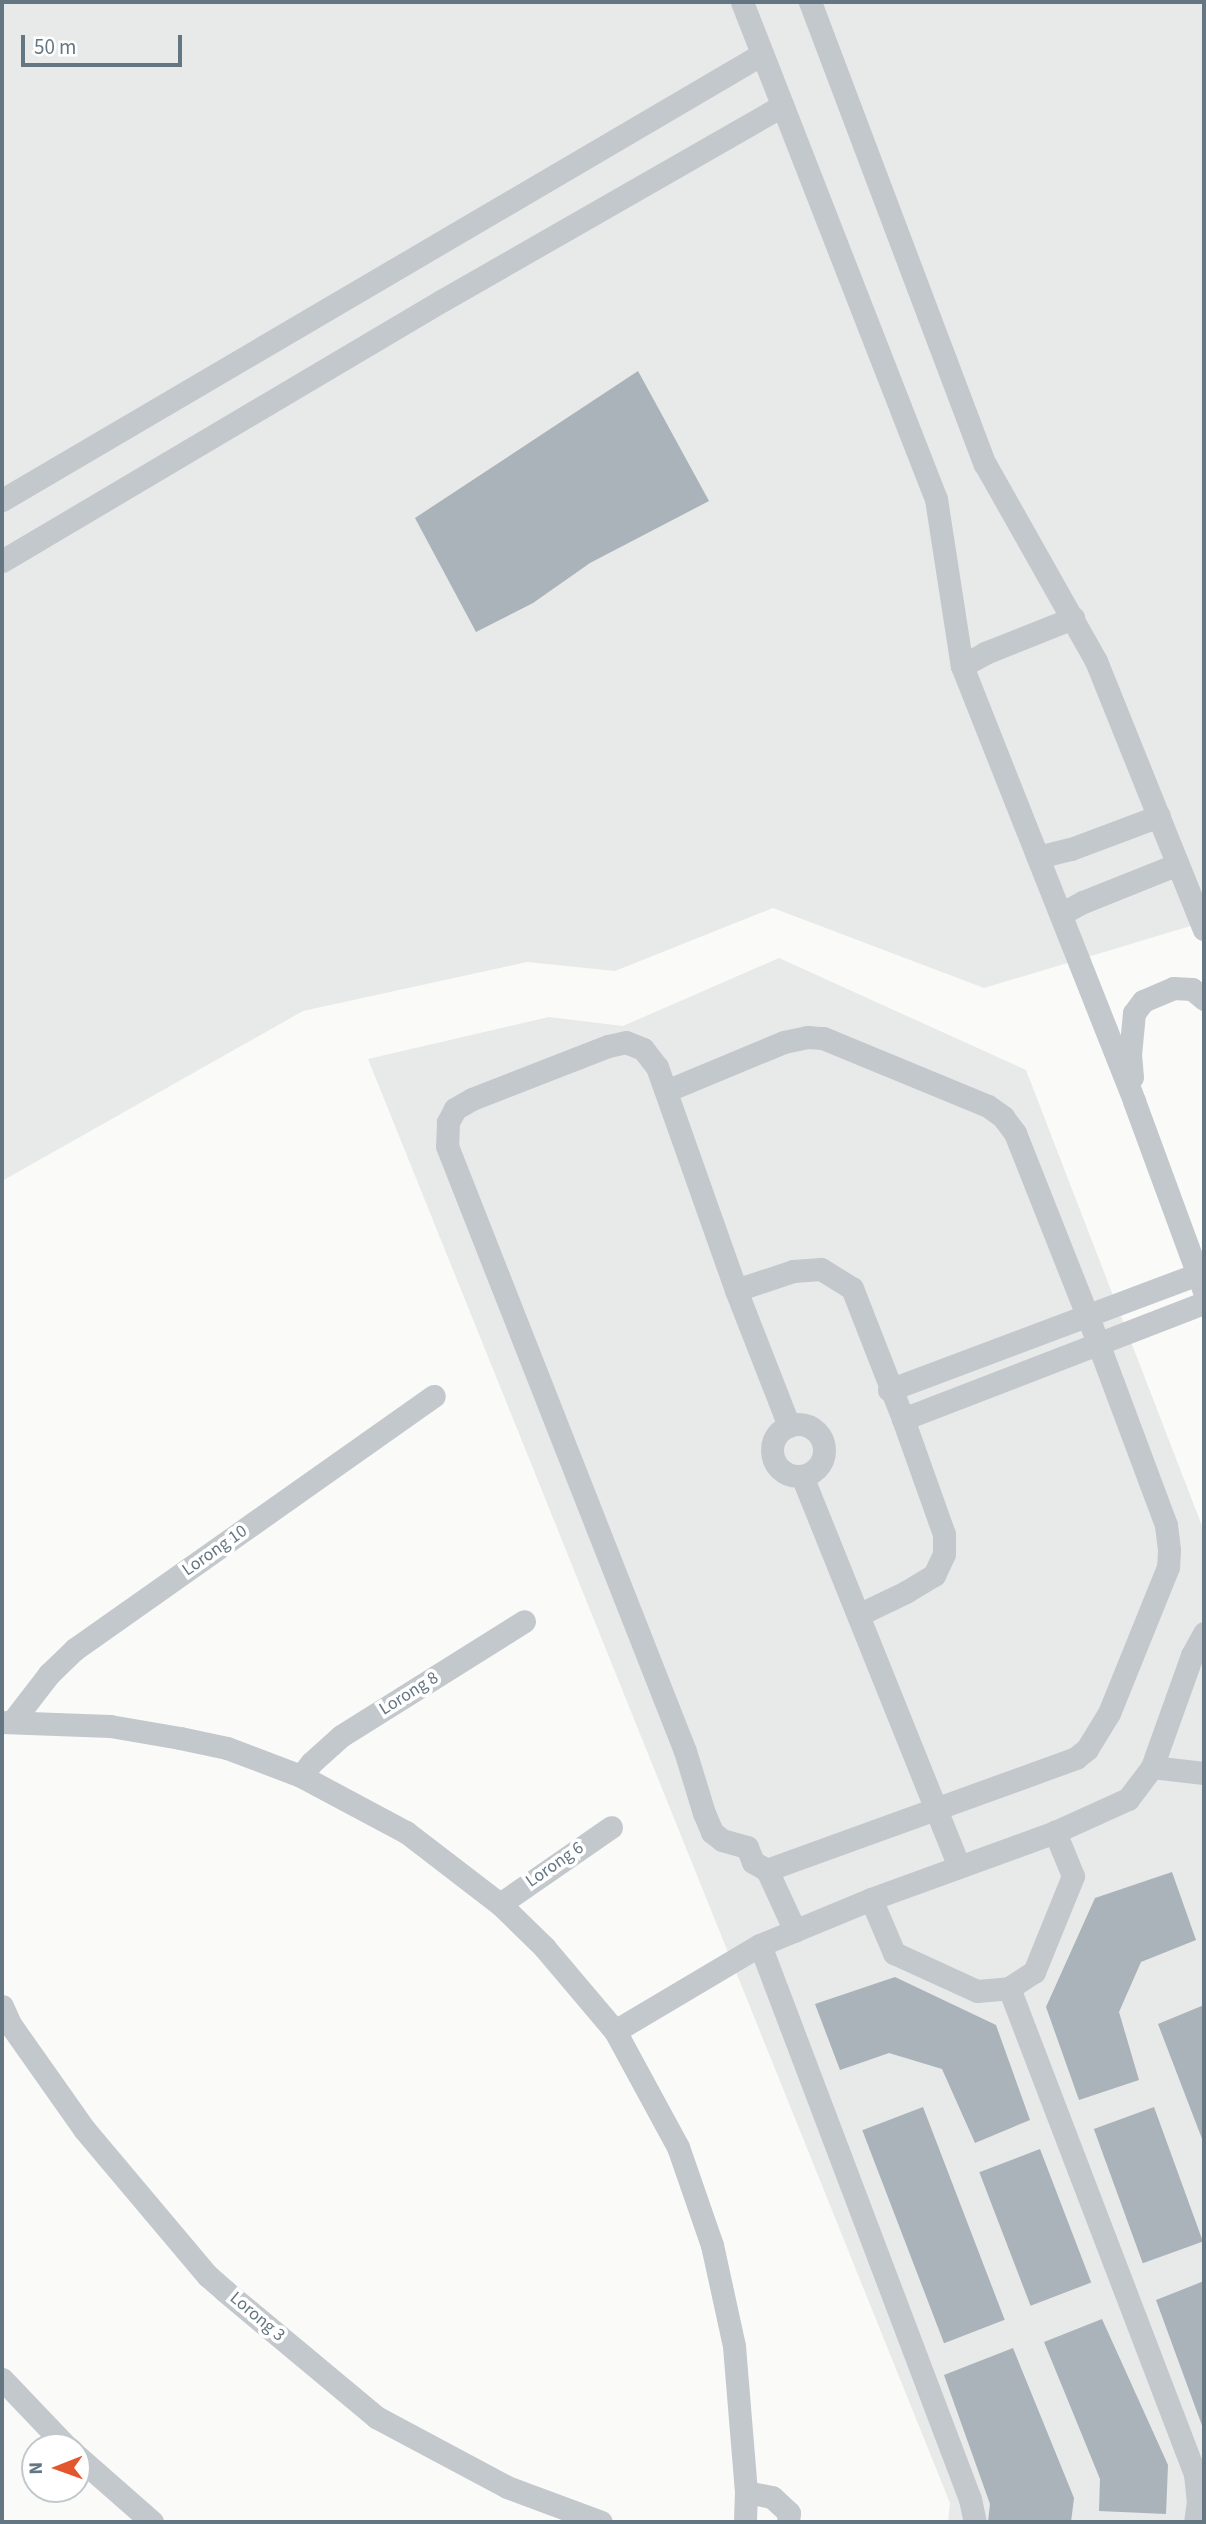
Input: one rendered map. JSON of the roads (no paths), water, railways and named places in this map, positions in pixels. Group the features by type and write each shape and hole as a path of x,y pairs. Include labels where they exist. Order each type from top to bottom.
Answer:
{"street":[{"path":"742,2 936,499 962,666 1134,1101 1201,1283 1087,1318 890,1390"},
{"path":"810,2 985,464 1097,662 1204,929"},
{"path":"2,500 762,54"},
{"path":"2,561 443,300 782,106"},
{"path":"962,666 985,653 1073,618"},
{"path":"1038,857 1071,849 1159,816"},
{"path":"1061,914 1083,902 1178,864"},
{"path":"1134,1101 1130,1055 1133,1013 1143,1001 1173,988 1192,989 1204,999"},
{"path":"666,1091 784,1042 807,1037 823,1038 988,1106 1015,1133 1166,1525 1168,1567 1109,1713 1087,1749 1076,1758 933,1807 766,1870"},
{"path":"789,1426 736,1290 657,1067 643,1049 626,1042 608,1046 472,1098 455,1109 448,1122 447,1146 685,1751 712,1832 722,1840 747,1847 753,1862 766,1870 795,1931"},
{"path":"736,1290 793,1271 821,1269 852,1288 903,1419 944,1534 944,1554 933,1575 906,1592 858,1615"},
{"path":"903,1419 1204,1303"},
{"name":"Lorong 10","path":"7,1722 75,1649 434,1396"},
{"path":"801,1425 813,1429 823,1444 824,1456 818,1467 802,1476 784,1472 773,1457 775,1438 789,1426 801,1425"},
{"path":"802,1476 959,1867"},
{"name":"Lorong 8","path":"301,1776 311,1763 341,1736 524,1621"},
{"path":"615,2031 760,1945 871,1899 1055,1832 1128,1799 1152,1767 1192,1655 1204,1633"},
{"path":"7,1722 110,1726 180,1738 227,1748 301,1776 406,1832 500,1904 544,1947 615,2031 678,2147 712,2245 734,2346 747,2491 745,2522"},
{"path":"1152,1767 1204,1773"},
{"name":"Lorong 6","path":"500,1904 611,1827"},
{"path":"871,1899 894,1954 977,1991 1009,1988 1034,1972 1073,1876 1055,1832"},
{"path":"760,1945 970,2499 975,2522"},
{"path":"1009,1988 1195,2474 1198,2501 1195,2522"},
{"name":"Lorong 3","path":"2,2006 10,2024 84,2129 208,2276 225,2291 376,2417 507,2487 601,2522"},
{"path":"2,2379 54,2433"},
{"path":"91,2468 152,2522"},
{"path":"747,2491 772,2497 789,2513 788,2522"}]}
